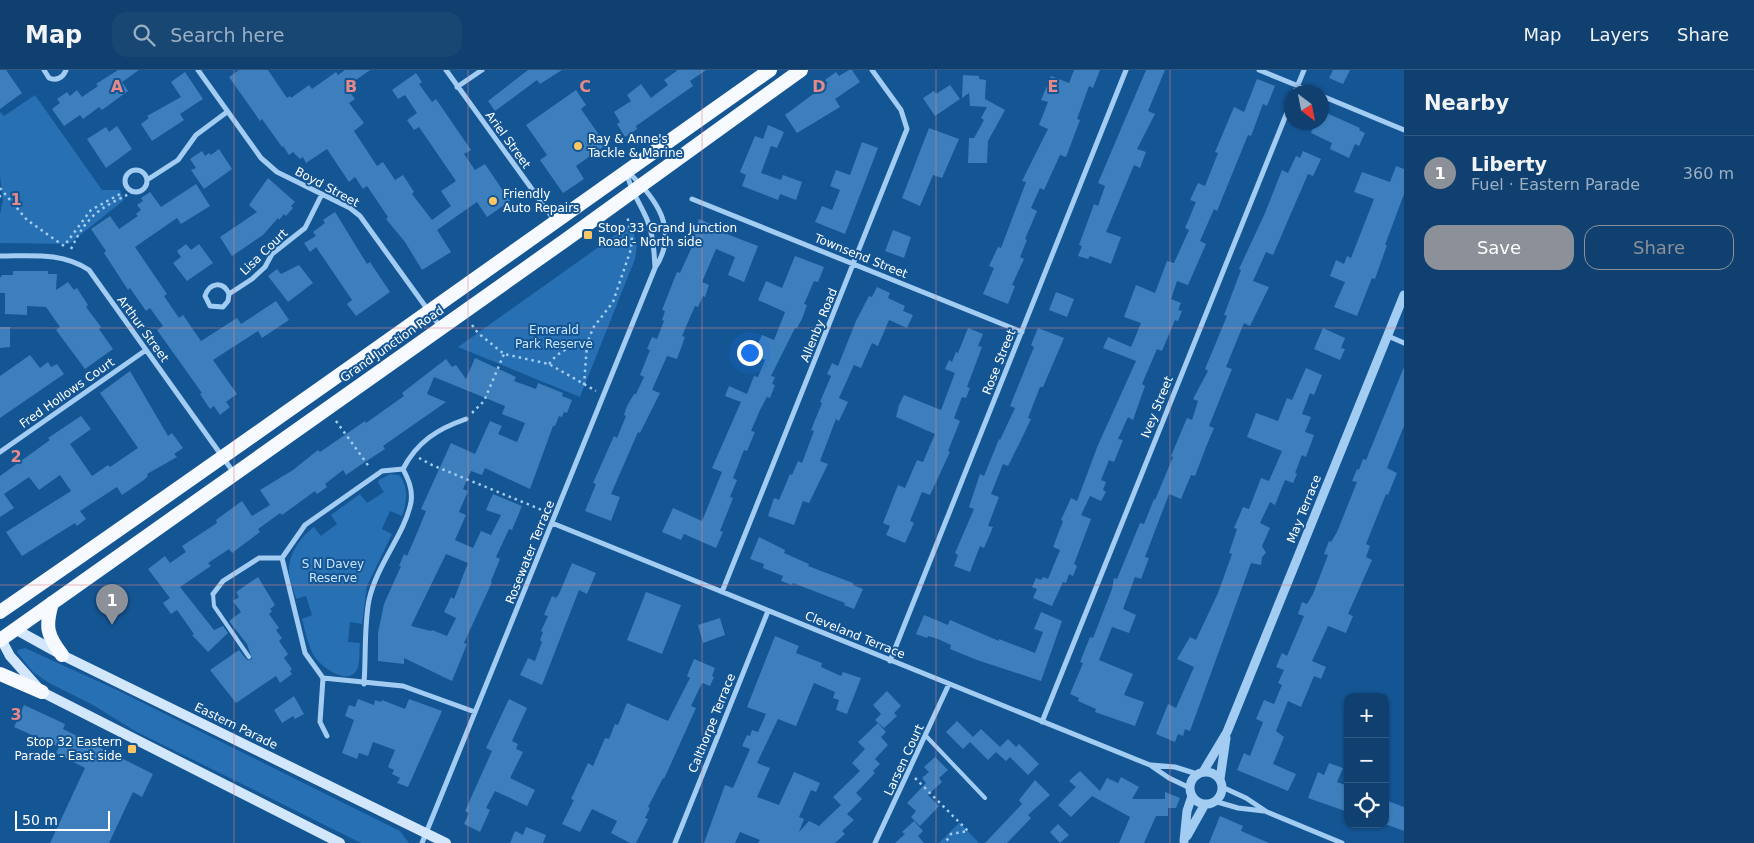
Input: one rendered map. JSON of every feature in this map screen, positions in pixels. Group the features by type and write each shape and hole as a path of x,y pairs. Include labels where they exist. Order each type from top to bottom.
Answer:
{"highway":[{"name":"Grand Junction Road","path":"0,612 223,458 428,310 770,70"},
{"name":"Grand Junction Road","path":"0,639 567,239 800,70"},
{"path":"555,221 567,239"},
{"path":"52,603 47,628 62,655"},
{"path":"0,620 15,629"},
{"path":"0,674 42,692"}],"main road":[{"name":"Eastern Parade","path":"15,629 62,655 424,838 446,843"},
{"path":"0,639 10,656 42,692 340,843"}],"street":[{"path":"44,70 49,78 56,79 62,76 66,70"},
{"name":"Boyd Street","path":"198,70 261,158 277,172 350,208 360,216 441,328"},
{"name":"Ariel Street","path":"446,70 555,221"},
{"path":"457,87 482,70"},
{"name":"Allenby Road","path":"722,592 907,129 901,110 872,70"},
{"name":"Rose Street","path":"890,661 1126,70"},
{"path":"1259,70 1295,85"},
{"path":"1297,85 1304,70"},
{"path":"1329,99 1404,130"},
{"path":"147,180 143,172 134,170 129,172 124,184 127,189 133,192 144,189 147,180 178,160 196,134 227,112"},
{"name":"Ivey Street","path":"1042,722 1284,120"},
{"name":"Rosewater Terrace","path":"627,171 636,188 649,226 655,268"},
{"name":"Rosewater Terrace","path":"424,838 655,268 663,256 665,235 659,210 653,198 636,188 627,171"},
{"name":"Lisa Court","path":"229,294 224,286 219,284 212,285 207,290 205,296 210,306 216,308 223,306 228,301 229,294 252,279 265,267 272,254 305,228 322,194"},
{"name":"Townsend Street","path":"692,199 1022,332"},
{"name":"Arthur Street","path":"0,256 48,256 74,260 89,270 235,474"},
{"name":"May Terrace","path":"1200,773 1227,732 1404,294"},
{"path":"1388,336 1404,342"},
{"name":"Fred Hollows Court","path":"0,452 146,350"},
{"path":"403,469 411,453 443,427 466,419"},
{"path":"327,736 320,722 323,678 305,653 282,558 305,525 375,476 391,469 403,469"},
{"path":"364,684 369,602 376,576 403,522 411,501 411,484 403,469"},
{"name":"Cleveland Terrace","path":"552,523 1150,765 1191,792"},
{"path":"214,594 223,581 259,558 282,558"},
{"name":"Calthorpe Terrace","path":"675,843 768,611"},
{"path":"323,678 364,684 402,686 475,712"},
{"name":"Larsen Court","path":"875,843 950,684"},
{"name":"May Terrace","path":"1221,783 1227,732"},
{"name":"Cleveland Terrace","path":"1150,765 1175,767 1200,773"},
{"path":"1183,842 1191,783 1200,773 1212,773 1221,783 1266,812 1342,843"},
{"path":"1183,842 1210,802 1220,795 1221,783"},
{"path":"1191,792 1210,802 1266,812"}],"lane":[{"path":"214,594 214,606 249,657"},
{"path":"926,736 985,798"}],"path":[{"path":"0,188 27,220 64,246 90,210 122,193"},
{"path":"72,249 82,227 95,213 133,192"},
{"path":"584,385 587,344 593,328 613,302 631,249 632,236 627,216"},
{"path":"472,325 478,333 504,354 548,364 604,396"},
{"path":"548,364 565,349 575,345 587,344"},
{"path":"466,419 484,401 504,354"},
{"path":"336,421 375,476"},
{"path":"411,453 432,466 555,515"},
{"path":"914,777 968,831 951,834 945,843"}],"green space":[{"path":"35,95 102,190 120,190 124,200 69,244 0,243 0,214 3,200 0,176 0,112 4,116"},
{"name":"Emerald Park Reserve","path":"631,224 637,245 635,259 580,397 458,347"},
{"name":"S N Davey Reserve","path":"390,474 399,475 402,479 406,489 405,505 402,516 390,511 382,529 392,534 367,586 362,624 350,622 348,642 360,643 358,667 349,676 343,676 329,670 318,661 312,652 302,619 312,615 306,596 296,599 289,574 289,565 296,546 309,531 314,527 321,536 337,524 331,515 360,494 367,503 384,492 378,483 379,480"},
{"path":"25,648 117,690 400,831 409,843 361,843 135,731 93,705 49,683 33,672 17,652"},
{"path":"959,823 979,843 939,843"}],"building":[{"path":"0,70 6,70 22,93 0,109"},
{"path":"118,70 139,70 122,82 128,91 102,110 99,107 83,119 80,115 64,126 52,109 60,103 57,99 67,92 70,96 77,90 82,97 98,86 96,84"},
{"path":"239,70 268,70 287,98 290,96 291,98 309,85 312,89 336,72 338,75 345,70 370,70 346,87 355,99 349,103 364,123 354,131 377,166 383,162 395,180 403,175 414,192 412,194 432,220 451,206 441,191 456,181 419,127 414,130 407,120 417,113 405,95 398,99 392,90 416,73 422,82 419,84 432,102 436,99 471,150 464,154 475,170 485,164 510,201 487,217 477,202 437,230 451,252 422,270 405,242 386,219 388,217 367,186 363,189 355,177 349,182 327,149 306,163 303,157 300,159 293,152 289,155 262,119 260,121 229,77"},
{"path":"528,70 562,70 540,84 537,80 495,111 488,101"},
{"path":"678,70 706,70 690,81 693,86 636,126 637,129 625,137 617,124 620,122 614,112 631,101 627,95 641,84 651,98 668,85 664,80"},
{"path":"852,70 860,82 835,99 840,107 797,133 785,115 828,83 825,80 836,72 839,76"},
{"path":"1074,70 1100,70 1093,88 1089,86 1077,119 1080,120 1066,157 1060,155 1044,190 1040,188 1031,208 1037,211 1025,239 1027,240 1020,257 1024,259 1012,285 1015,286 1008,304 983,294 994,268 989,266 998,247 1001,248 1026,182 1022,181 1048,129 1039,125 1048,102 1041,100 1051,76 1069,83"},
{"path":"1146,70 1165,70 1148,111 1155,114 1137,149 1146,152 1140,168 1134,165 1106,232 1121,237 1111,264 1090,256 1088,259 1078,256 1082,246 1079,245 1094,204 1098,206 1105,186 1098,183"},
{"path":"1333,70 1350,70 1343,84 1329,78"},
{"path":"185,72 203,99 180,114 184,120 152,141 141,124 149,118 147,116 181,97 171,82"},
{"path":"963,75 979,76 979,79 986,80 985,99 1005,110 988,141 987,163 968,163 969,138 974,138 984,120 981,118 987,107 970,106 969,93 962,98"},
{"path":"1257,79 1275,86 1267,106 1263,104 1251,136 1248,135 1217,211 1214,209 1200,241 1206,244 1188,285 1177,281 1171,299 1181,303 1178,310 1182,311 1178,321 1175,320 1162,351 1157,349 1142,384 1145,386 1133,420 1128,417 1118,439 1123,440 1114,462 1109,460 1101,480 1106,482 1103,490 1106,492 1101,501 1090,496 1081,515 1091,519 1074,564 1077,566 1073,576 1069,574 1066,583 1063,582 1052,606 1033,598 1037,589 1032,587 1036,578 1041,580 1043,577 1048,579 1060,550 1053,547 1063,521 1061,520 1071,498 1077,501 1098,445 1136,361 1103,348 1108,337 1131,347 1141,323 1124,317 1136,285 1155,293 1167,261 1174,263 1189,230 1185,228 1196,202 1190,200 1198,183 1205,186 1218,153 1215,152 1234,107 1244,112"},
{"path":"950,85 960,99 935,116 923,98 934,91 936,94"},
{"path":"576,90 586,105 581,109 606,145 576,166 584,179 563,193 540,160 547,155 526,125"},
{"path":"1329,114 1360,128 1359,130 1365,133 1359,146 1355,144 1349,158 1330,149 1332,143 1311,133 1312,130 1329,130"},
{"path":"768,125 784,132 777,148 771,146 761,173 781,180 783,175 802,182 796,200 780,194 778,200 742,186 746,175 740,172 755,136 763,139"},
{"path":"117,126 132,149 106,168 87,139 106,127 109,132"},
{"path":"929,128 959,139 942,178 933,175 920,206 902,198"},
{"path":"862,142 878,148 845,234 815,222 822,206 832,210 840,190 830,186 836,170 850,175"},
{"path":"219,149 232,169 204,189 191,170 196,168 190,159 202,151 205,156 209,153 211,155"},
{"path":"1303,151 1321,159 1313,176 1308,174 1273,255 1266,252 1253,281 1269,287 1250,326 1244,323 1226,367 1232,369 1209,426 1214,428 1195,476 1191,475 1181,499 1169,494 1145,557 1149,558 1141,579 1135,577 1123,609 1136,615 1129,633 1112,627 1099,660 1133,674 1124,695 1144,702 1135,726 1095,712 1096,709 1078,701 1079,698 1070,694 1083,663 1080,662 1090,637 1093,638 1112,589 1114,578 1117,579 1140,523 1144,524 1155,500 1187,418 1192,420 1198,401 1193,399 1208,371 1205,369 1227,316 1224,315 1241,270 1239,269 1265,213 1282,170 1288,173 1296,156 1300,158"},
{"path":"1396,166 1404,169 1404,194 1385,245 1387,245 1375,279 1372,278 1357,316 1334,307 1345,282 1330,276 1336,260 1344,264 1347,256 1351,258 1374,199 1354,192 1362,172 1390,182"},
{"path":"268,178 295,202 291,206 293,208 286,216 284,214 279,220 278,218 263,235 232,256 220,237 257,212 249,205"},
{"path":"196,184 210,206 181,224 177,218 135,247 167,294 164,296 179,318 183,315 201,341 237,318 241,324 276,301 289,320 262,338 258,331 213,360 237,394 226,402 230,407 220,415 214,406 210,409 200,394 202,393 157,330 163,326 150,308 146,311 130,288 128,290 91,229 110,216 119,229 138,216 136,214 141,210 137,205 143,201 141,198 150,192 161,207"},
{"path":"335,212 367,264 370,262 390,292 356,316 347,304 352,300 316,247 310,252 304,243 316,236 313,232 325,223 323,220"},
{"path":"699,219 725,230 724,233 758,246 744,282 728,275 735,257 716,249 702,282 709,285 705,297 703,296 698,307 695,306 682,336 685,337 677,359 667,356 652,390 660,393 640,433 638,432 611,494 620,497 611,521 585,511 596,484 593,483 614,436 617,438 626,416 624,415 627,406 634,394 636,394 644,377 640,375 650,350 647,349 652,337 657,339 664,321 662,320 665,311 662,310 677,272 680,273 695,240 692,239"},
{"path":"893,230 911,237 904,258 885,251"},
{"path":"186,244 191,250 199,244 213,263 187,281 173,263 181,257 177,251"},
{"path":"795,256 824,267 818,282 814,281 804,304 807,305 802,319 797,328 795,328 771,376 775,377 772,384 775,385 770,398 767,397 760,410 751,431 755,432 747,451 744,450 733,478 737,480 730,497 733,498 720,531 723,532 716,548 684,534 681,540 662,532 673,508 702,521 722,472 712,468 741,402 725,396 729,386 747,394 754,376 758,377 765,360 753,355 762,335 774,340 785,312 758,300 766,281 782,288"},
{"path":"299,265 313,283 288,302 268,276 277,269 281,274"},
{"path":"13,271 48,271 48,274 57,274 56,290 68,282 74,290 77,288 88,305 86,307 101,327 99,329 113,349 85,369 56,330 60,327 46,307 27,306 27,315 5,314 5,293 0,293 0,278 2,275 13,275"},
{"path":"877,287 890,293 888,298 905,306 903,311 913,315 907,328 889,320 878,346 872,343 861,368 854,365 839,398 848,402 839,421 836,419 820,461 828,464 809,503 803,501 794,525 768,516 774,498 779,500 798,461 802,463 814,431 811,430 822,403 820,402 831,376 827,374 832,363 838,366 856,321 869,296 872,297"},
{"path":"1056,292 1074,299 1067,317 1049,310"},
{"path":"0,327 10,327 10,347 0,348"},
{"path":"968,328 983,334 978,346 982,347 967,387 970,388 966,398 962,397 954,418 960,421 948,451 950,452 930,495 922,492 910,521 914,523 905,543 886,535 890,526 883,523 898,485 905,488 917,460 923,462 935,434 896,417 899,405 904,395 941,410 955,373 945,369 949,360 952,362 956,352 958,353"},
{"path":"1038,328 1064,338 1043,387 1040,387 1028,418 1031,419 1022,438 1008,466 1003,464 991,494 999,497 988,526 993,527 984,548 980,546 970,572 954,566 958,555 955,553 974,509 969,507 980,474 984,476 999,439 1015,408 1010,406 1034,347 1031,345"},
{"path":"1323,328 1345,338 1341,348 1345,349 1340,360 1314,349"},
{"path":"30,355 40,368 48,362 51,367 57,364 64,374 0,418 0,376"},
{"path":"475,358 516,377 514,381 536,389 538,383 563,393 562,396 572,400 567,413 564,412 562,417 559,416 555,426 553,426 530,489 485,468 482,475 471,471 463,489 468,491 459,512 466,515 455,540 473,548 481,531 491,535 501,515 486,510 493,494 522,506 512,530 509,529 496,557 500,559 492,582 464,643 467,644 452,681 404,658 404,664 378,661 378,633 384,604 401,566 399,566 404,554 407,556 417,533 426,511 421,509 451,443 475,454 490,421 502,426 498,434 517,442 525,423 502,414 505,406 434,377 427,394 446,402 383,446 385,449 346,475 343,470 325,484 327,487 317,494 315,491 282,515 280,513 258,529 260,532 232,553 229,549 208,563 211,566 180,587 214,630 223,626 228,633 208,652 192,635 194,634 177,610 171,614 163,603 170,598 148,569 165,556 170,563 186,552 182,546 217,523 216,520 242,501 252,516 270,505 260,490 293,470 318,450 320,452 365,421 366,423 404,396 402,393 446,359 452,367 456,365 466,379","holes":["446,554 468,563 454,599 451,597 444,612 456,618 447,636 432,630 411,626"]},
{"path":"1404,367 1404,426 1387,468 1397,473 1388,495 1386,494 1366,544 1370,546 1366,557 1372,560 1348,614 1353,616 1346,633 1328,626 1312,661 1326,667 1321,679 1314,676 1301,707 1288,701 1276,731 1284,737 1273,764 1296,774 1288,791 1237,770 1244,753 1250,756 1263,722 1256,719 1264,700 1274,704 1282,685 1278,683 1284,670 1276,667 1282,653 1287,656 1304,616 1298,614 1302,602 1307,604 1313,594 1328,555 1324,554 1329,541 1331,542 1337,532 1357,482 1352,481 1363,459 1366,460"},
{"path":"1306,368 1322,375 1314,395 1310,393 1302,414 1311,417 1305,432 1314,435 1306,457 1302,455 1293,483 1285,480 1275,505 1270,502 1260,523 1270,528 1262,546 1266,553 1262,557 1261,565 1251,563 1190,731 1185,729 1183,736 1178,734 1175,742 1156,734 1168,704 1176,708 1194,667 1177,659 1190,637 1196,640 1218,593 1232,554 1229,553 1237,529 1234,528 1243,507 1249,509 1261,478 1269,481 1282,451 1247,437 1256,413 1278,421 1287,398 1292,400"},
{"path":"130,371 168,436 172,433 183,448 174,454 177,457 147,474 148,476 144,480 122,495 117,487 80,511 86,519 77,526 75,523 22,556 6,532 71,491 60,475 39,490 29,477 4,494 14,508 0,517 0,476 50,440 48,438 81,416 91,429 70,444 92,476 108,465 110,467 138,448 100,393"},
{"path":"759,537 785,550 784,553 809,564 808,566 853,583 853,585 863,589 854,609 844,605 845,603 793,583 792,585 781,581 783,576 763,568 764,564 750,559"},
{"path":"572,563 596,573 587,594 579,590 542,685 520,675 528,658 535,661 542,642 540,640 543,632 541,631 548,616 544,615 552,596 556,598 559,594"},
{"path":"258,577 275,605 270,609 272,611 269,614 279,628 276,630 282,638 279,641 288,654 284,658 292,669 290,671 292,674 280,683 276,676 236,703 210,670 239,650 247,660 252,659 247,644 229,621 241,612 233,601 239,597 236,592"},
{"path":"646,592 681,605 662,654 627,640"},
{"path":"1041,612 1062,621 1041,681 950,649 951,645 938,639 916,634 924,615 948,625 950,620 999,641 999,639 1035,653 1043,632 1034,629"},
{"path":"720,618 725,635 703,643 698,625"},
{"path":"775,636 799,646 796,653 822,663 821,667 841,676 843,672 861,678 847,714 836,710 839,700 833,698 835,692 814,683 796,726 778,719 757,763 770,768 757,797 779,805 794,772 820,783 816,792 811,790 799,817 804,819 799,832 809,821 819,826 841,805 833,797 860,771 852,763 865,749 858,742 878,723 886,732 881,737 888,745 875,759 880,764 873,771 875,773 856,793 862,799 847,814 854,820 842,831 845,834 835,843 758,843 760,840 740,832 735,843 704,843 725,785 733,788 750,749 742,746 747,735 750,736 752,730 758,732 766,714 747,707"},
{"path":"694,659 715,668 712,676 714,677 710,686 702,683 691,706 696,708 664,779 648,807 650,808 645,818 648,819 636,843 630,843 611,833 617,821 592,809 580,832 562,824 574,800 571,799 588,763 593,766 605,738 609,739 615,724 618,725 627,703 668,721 690,678 687,676"},
{"path":"887,691 901,706 894,713 897,716 884,728 875,720 881,714 873,705"},
{"path":"294,696 304,714 295,719 293,716 282,723 274,710"},
{"path":"358,699 374,705 375,700 381,702 382,700 405,709 409,699 442,711 408,787 397,783 400,778 392,774 394,770 388,767 395,750 373,742 368,756 359,753 357,759 342,753 354,720 345,716 349,705 355,707"},
{"path":"509,699 527,708 512,741 518,744 516,749 523,752 510,778 535,790 527,806 495,791 486,808 490,810 480,832 464,824 469,813 465,811 492,751 486,748"},
{"path":"24,705 65,724 63,729 153,774 142,797 133,792 109,843 50,843 85,768 56,753 59,747 14,727"},
{"path":"957,721 973,737 981,729 1000,747 1008,739 1016,747 1019,744 1039,764 1028,775 1010,757 1006,761 996,752 988,760 970,742 963,749 946,732"},
{"path":"935,757 948,770 939,778 942,782 928,795 939,806 920,826 911,817 916,811 907,803 926,783 922,778 929,772 924,767"},
{"path":"1329,763 1343,768 1337,782 1344,785 1344,811 1308,798 1318,772 1324,775"},
{"path":"1080,771 1100,791 1107,778 1118,783 1121,777 1139,787 1132,799 1165,799 1165,792 1180,798 1176,808 1168,808 1168,816 1156,816 1144,843 1119,843 1130,817 1092,796 1071,817 1058,805 1076,787 1069,781"},
{"path":"1035,780 1050,795 1028,815 1031,818 1007,843 985,843 1022,804 1019,800"},
{"path":"1389,801 1404,807 1404,831 1389,825"},
{"path":"1220,816 1243,826 1241,831 1269,843 1209,843"},
{"path":"914,821 923,831 918,836 924,843 895,843 905,834 902,832"},
{"path":"1058,824 1069,835 1060,843 1050,832"},
{"path":"526,827 546,835 543,843 510,843 515,831 523,835"}],"place":[{"name":"Ray & Anne's Tackle & Marine","path":"578,146"},
{"name":"Friendly Auto Repairs","path":"493,201"},
{"name":"Stop 33 Grand Junction Road - North side","path":"588,235"},
{"name":"Liberty","path":"112,625"},
{"name":"Stop 32 Eastern Parade - East side","path":"132,749"}]}
